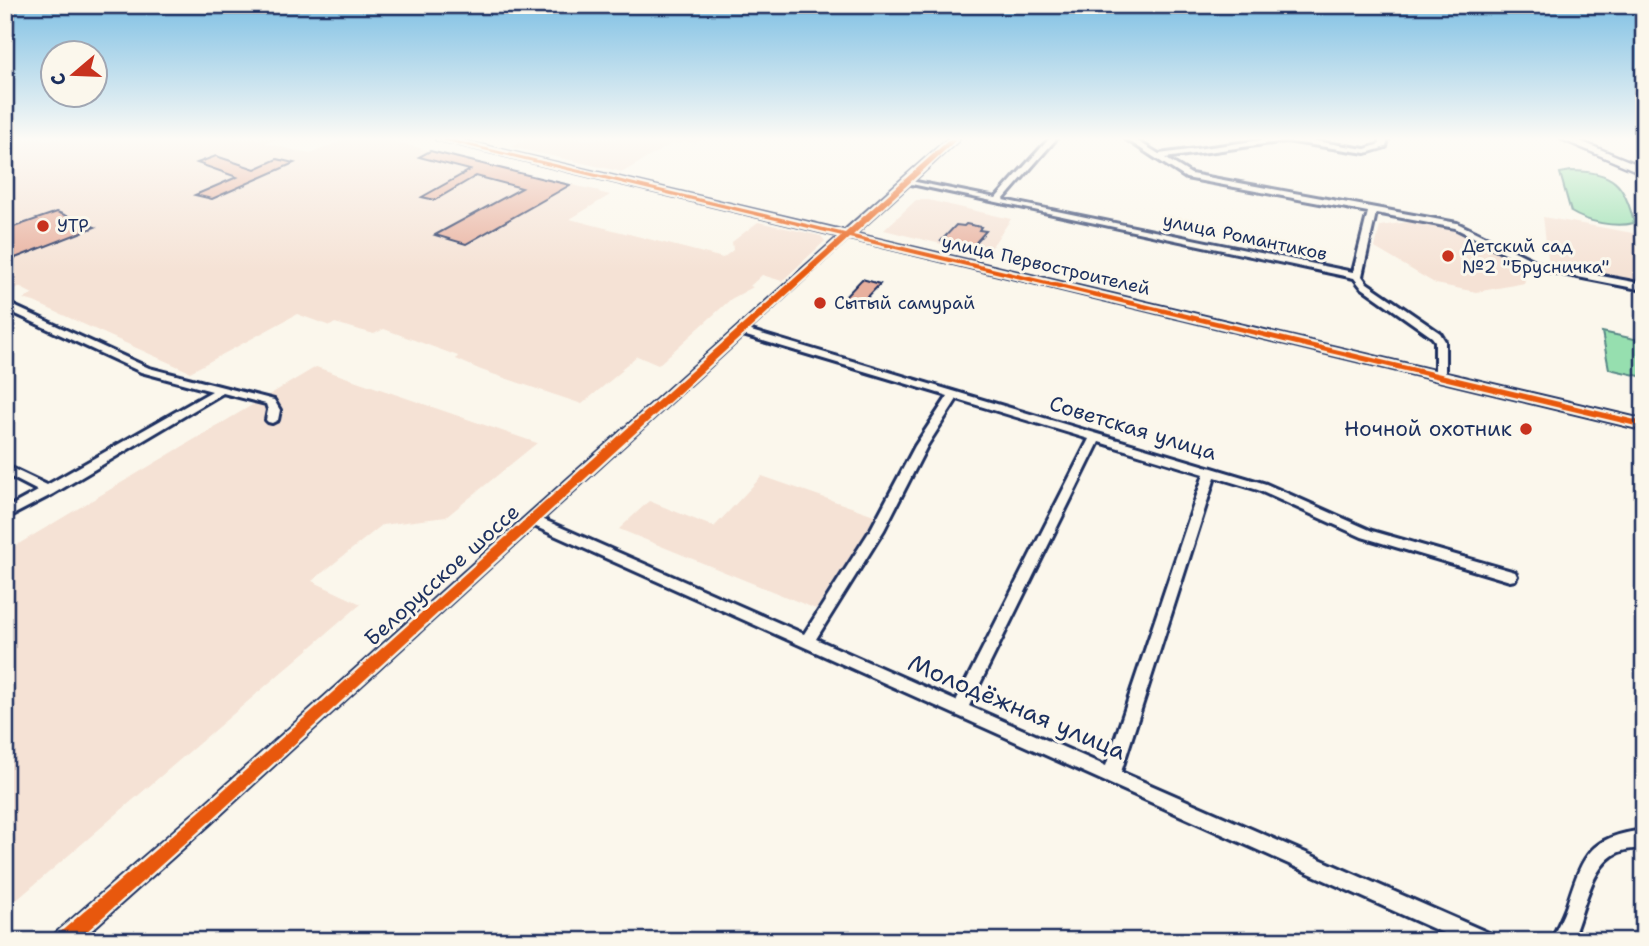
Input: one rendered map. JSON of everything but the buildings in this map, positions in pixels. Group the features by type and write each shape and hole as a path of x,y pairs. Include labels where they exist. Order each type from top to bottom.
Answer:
{"street":[{"name":"улица Первостроителей","path":"628,183 1440,376 1643,428"},
{"path":"847,235 905,183"},
{"name":"улица Романтиков","path":"912,183 1357,276 1364,285 1436,335 1440,341 1440,376"},
{"path":"998,201 1014,183"},
{"path":"1228,183 1465,229 1540,267 1644,287"},
{"path":"1357,276 1373,210"},
{"name":"Белорусское шоссе","path":"63,941 204,817 847,235"},
{"path":"5,305 145,370 270,402 274,410 271,420"},
{"name":"Советская улица","path":"741,331 1276,492 1367,534 1510,576"},
{"path":"5,515 223,389"},
{"path":"807,642 877,530 922,446 954,395"},
{"path":"960,709 1096,436"},
{"path":"5,469 49,491"},
{"path":"1112,774 1211,472"},
{"name":"Молодёжная улица","path":"531,520 1112,774 1484,941"},
{"path":"1560,941 1568,929 1594,857 1603,848 1617,842 1644,839"}],"shaded area":[{"path":"5,183 563,183 610,195 570,219 723,258 733,250 732,242 758,222 821,236 825,241 782,281 762,275 750,286 753,287 731,299 658,365 637,356 582,404 481,370 456,359 458,356 384,329 374,334 335,323 330,326 297,314 190,372 23,299 33,294 19,287 5,292"},
{"path":"916,200 928,200 1011,219 986,255 884,230"},
{"path":"1543,217 1644,235 1644,284 1549,266"},
{"name":"Детский сад №2 \"Брусничка\"","path":"1415,221 1459,229 1522,263 1525,283 1476,292 1436,284 1375,248 1380,226"},
{"path":"316,367 537,443 446,517 382,525 312,581 361,604 5,910 5,552"},
{"path":"762,476 877,516 816,609 619,529 649,501 714,527"}],"green space":[{"path":"1563,183 1616,183 1626,198 1634,223 1601,223 1571,212"},
{"path":"1602,332 1644,341 1644,377 1609,369"}],"cycle path":[{"path":"627,183 1644,425"},
{"path":"63,941 204,817 905,183"}],"place":[{"name":"УТР","path":"43,226"},
{"name":"Детский сад №2 \"Брусничка\"","path":"1448,256"},
{"name":"Сытый самурай","path":"820,303"},
{"name":"Ночной охотник","path":"1526,429"}]}
